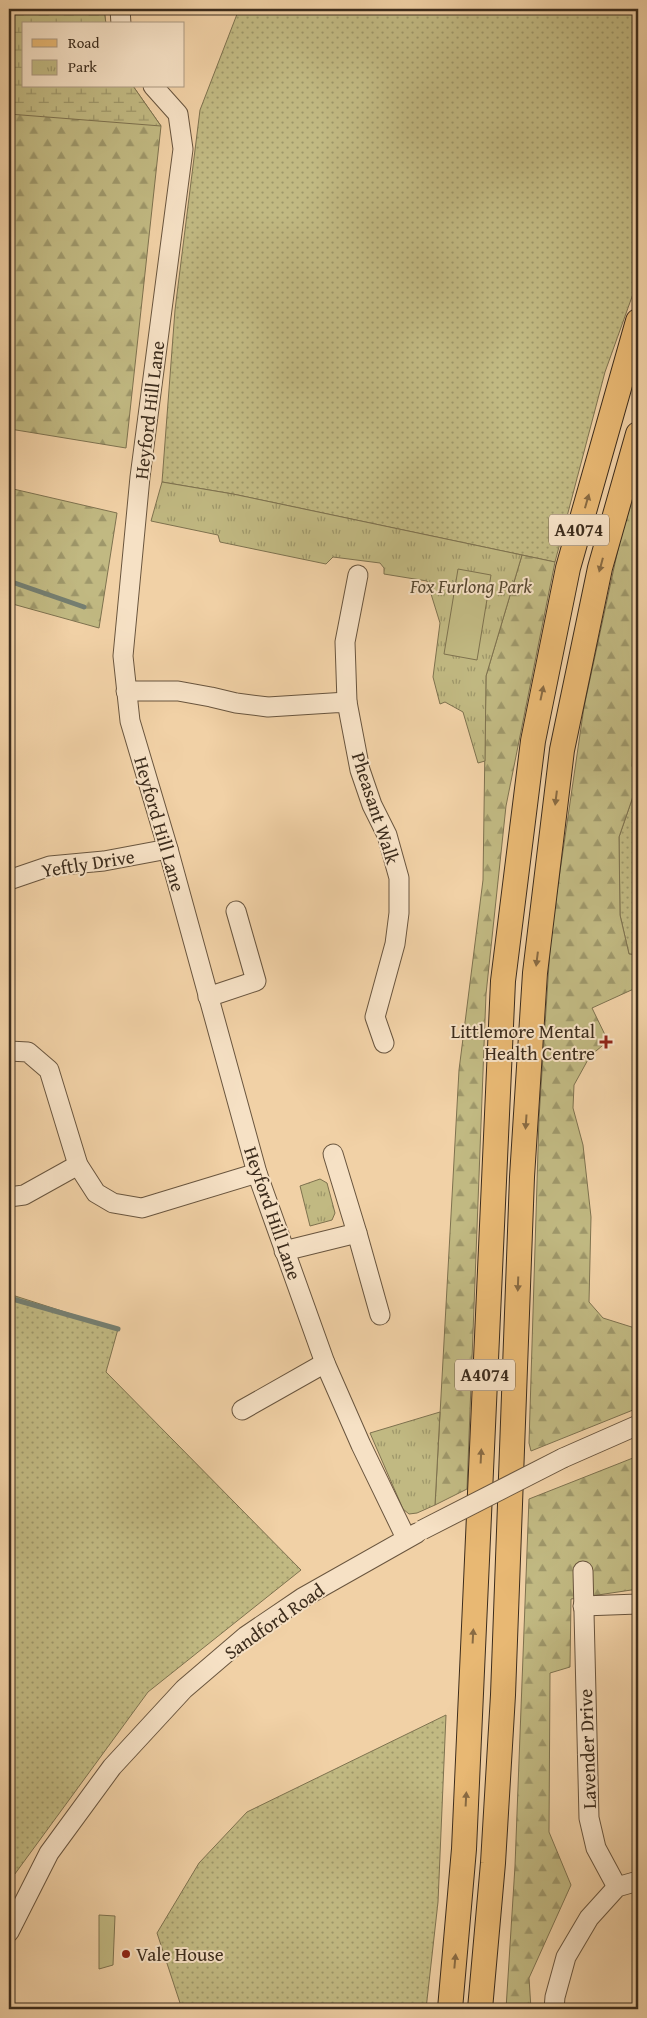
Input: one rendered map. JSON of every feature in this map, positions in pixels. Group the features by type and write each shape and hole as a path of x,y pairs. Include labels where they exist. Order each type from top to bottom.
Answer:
{"main road":[{"name":"A4074","path":"450,2009 464,1849 503,981 532,741 568,568 638,321"},
{"name":"A4074","path":"480,2009 503,1695 522,1177 535,973 562,750 600,568 638,434"}],"street":[{"path":"120,9 121,22"},
{"name":"Heyford Hill Lane","path":"155,88 178,114 183,149 140,477 123,656 130,720 168,849 257,1173 284,1251 325,1362 361,1445 414,1534"},
{"name":"Pheasant Walk","path":"358,575 345,642 347,702 360,770 372,805 387,835 399,878 399,913 395,944 375,1017 384,1043"},
{"path":"126,691 178,691 236,703 268,707 347,702"},
{"name":"Yeftly Drive","path":"9,880 50,866 104,861 168,849"},
{"path":"208,997 256,981 236,911"},
{"path":"9,1051 28,1052 49,1070 78,1166 96,1193 113,1203 142,1208 257,1173"},
{"path":"333,1154 380,1315"},
{"path":"9,1197 24,1195 78,1166"},
{"path":"284,1251 357,1233"},
{"path":"242,1410 325,1362"},
{"name":"Sandford Road","path":"9,1932 49,1853 112,1768 184,1689 246,1636 302,1598 414,1534 563,1458 638,1425"},
{"name":"Lavender Drive","path":"583,1570 588,1818 596,1848 617,1887"},
{"path":"583,1606 638,1604"},
{"path":"554,2009 555,1997 566,1957 589,1918 617,1887 638,1881"}],"green space":[{"path":"9,9 104,9 106,22 22,22 22,88 134,88 161,126 126,448 10,429 9,435"},
{"path":"9,9 104,9 106,22 22,22 22,88 134,88 161,126 9,114"},
{"path":"239,9 638,9 638,280 605,372 555,562 233,494 162,482 175,310 200,110"},
{"path":"638,479 638,718 634,720 632,766 638,782 619,837 620,915 629,954 638,955 638,987 592,1008 608,1041 590,1056 574,1085 573,1108 583,1145 591,1217 589,1302 603,1318 638,1329 638,1408 531,1451 529,1443 539,1118 551,933 584,707 631,489"},
{"name":"Fox Furlong Park","path":"162,482 233,494 522,555 486,676 485,761 478,763 463,712 445,702 440,704 433,677 440,623 427,581 384,574 384,568 380,563 333,557 326,564 220,542 218,535 151,521"},
{"path":"9,488 117,513 99,628 9,603"},
{"path":"522,555 555,562 506,806 486,994 467,1489 435,1505 459,1070 483,880 486,676"},
{"path":"458,569 491,575 477,660 444,654"},
{"path":"638,718 638,782 632,766 634,720"},
{"path":"638,782 638,955 629,954 620,915 619,837"},
{"path":"320,1179 327,1183 335,1213 332,1220 310,1226 300,1186"},
{"path":"9,1294 118,1329 106,1372 301,1570 148,1692 9,1882"},
{"path":"440,1412 435,1505 417,1513 409,1514 403,1509 370,1433"},
{"path":"638,1456 638,1589 571,1599 570,1667 550,1673 549,1832 571,1885 529,1978 531,2009 506,2009 515,1866 529,1499"},
{"path":"446,1715 438,1902 426,2009 182,2009 157,1933 199,1863 247,1812"},
{"path":"99,1915 115,1916 113,1965 99,1969"}],"waterway":[{"path":"9,581 84,607"},
{"path":"9,1298 118,1329"}],"place":[{"name":"Littlemore Mental Health Centre","path":"606,1042"},
{"name":"Vale House","path":"126,1954"}]}
